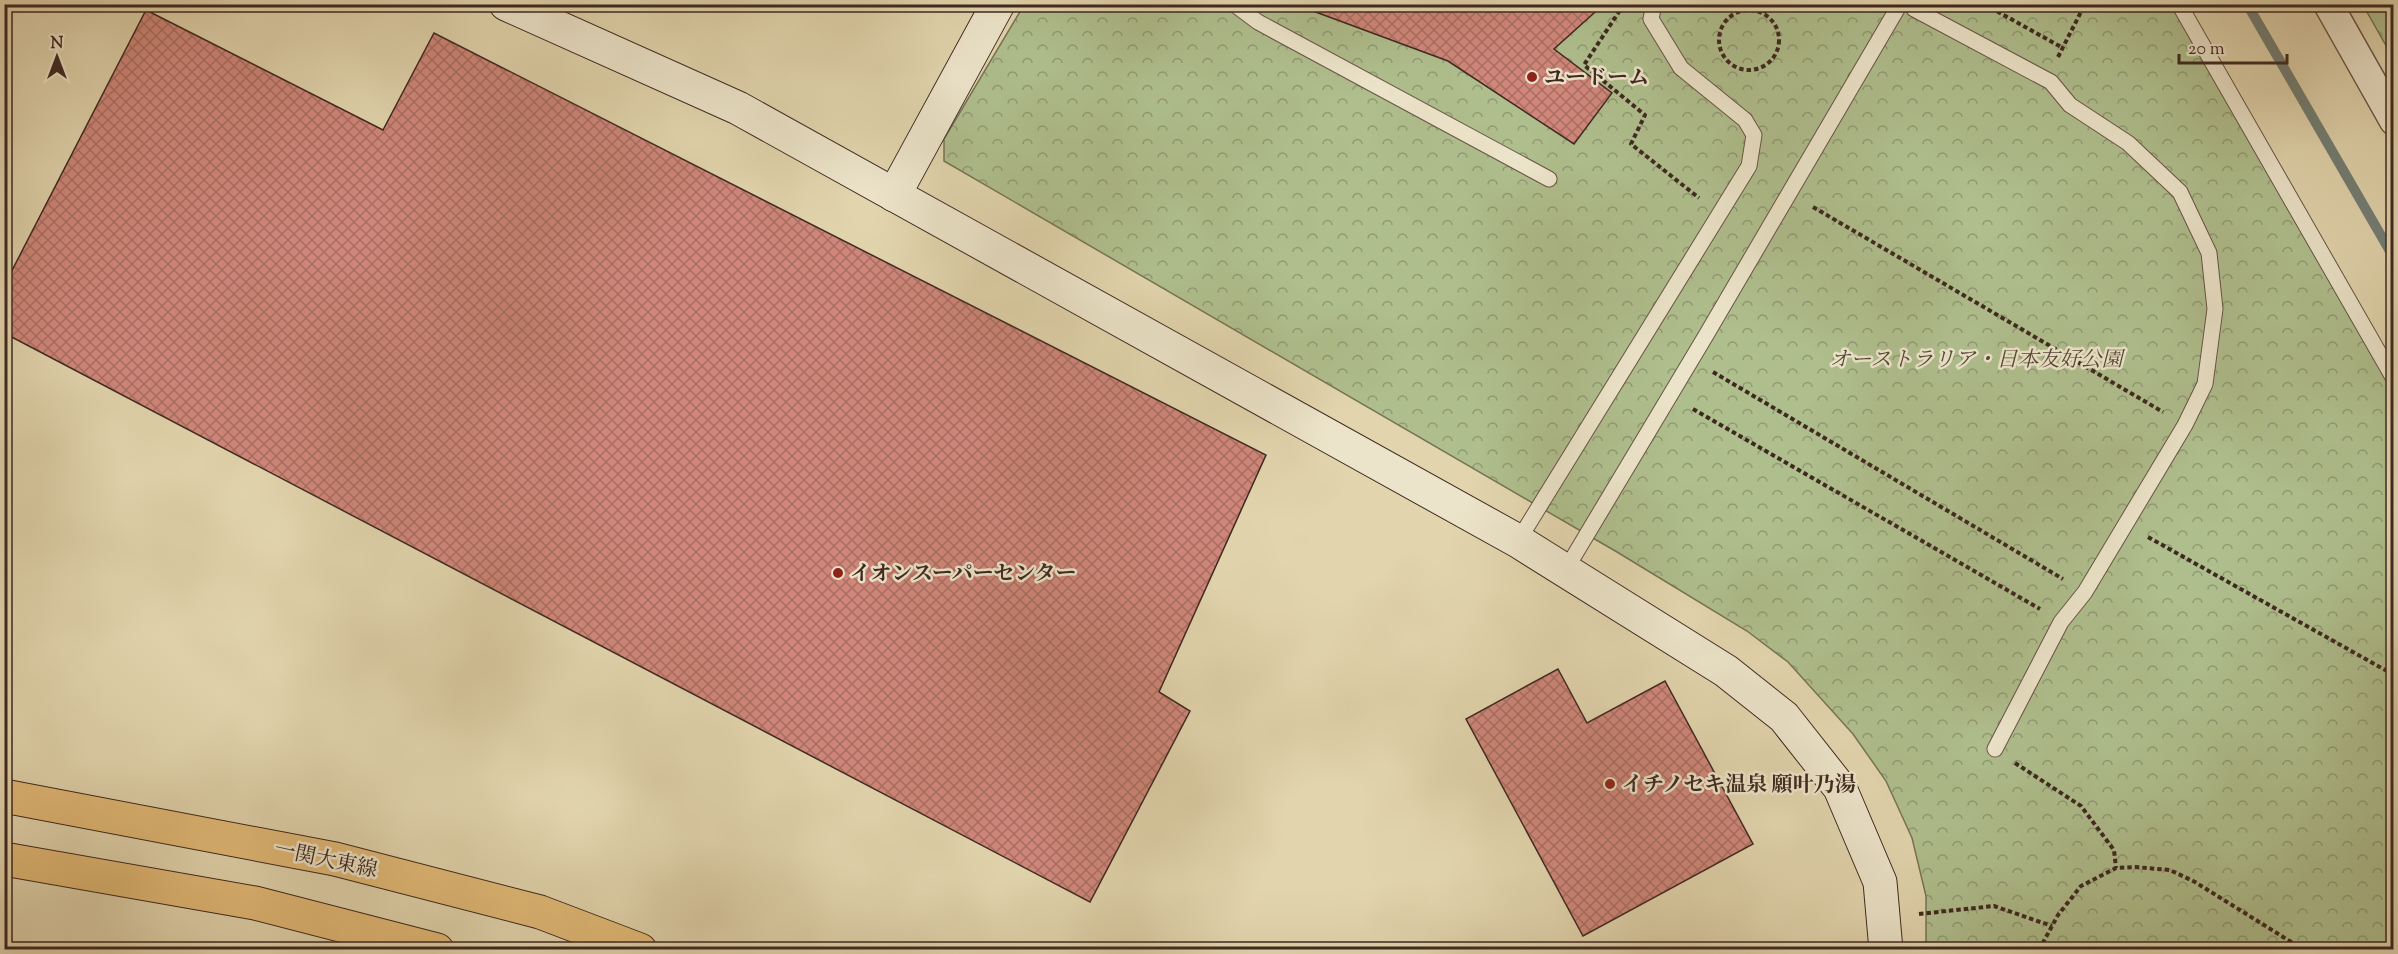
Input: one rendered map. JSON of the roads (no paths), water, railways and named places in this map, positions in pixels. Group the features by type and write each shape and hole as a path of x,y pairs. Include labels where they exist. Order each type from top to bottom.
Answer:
{"main road":[{"name":"一関大東線","path":"4,796 335,859 540,912 640,950"},
{"path":"4,859 255,903 437,950"}],"street":[{"path":"506,4 738,108 1518,541 1726,671 1784,717 1840,788 1880,882 1886,950"},
{"path":"894,195 998,4"},
{"path":"2328,4 2394,121"}],"lane":[{"path":"1234,4 1258,22 1549,179"},
{"path":"1518,541 1749,166 1754,135 1745,120 1681,69 1651,19 1654,4"},
{"path":"1565,571 1900,4"},
{"path":"1916,4 1914,9 2051,82 2070,105 2127,143 2180,192 2209,253 2215,309 2205,384 2185,424 2085,592 2061,622 1995,749"},
{"path":"2179,4 2394,379"}],"waterway":[{"path":"2247,4 2394,258"}],"place":[{"name":"ユードーム","path":"1532,77"},
{"name":"イオンスーパーセンター","path":"838,573"},
{"name":"イチノセキ温泉 願叶乃湯","path":"1610,784"}],"park label":[{"name":"オーストラリア・日本友好公園","path":"1976,359"}]}
